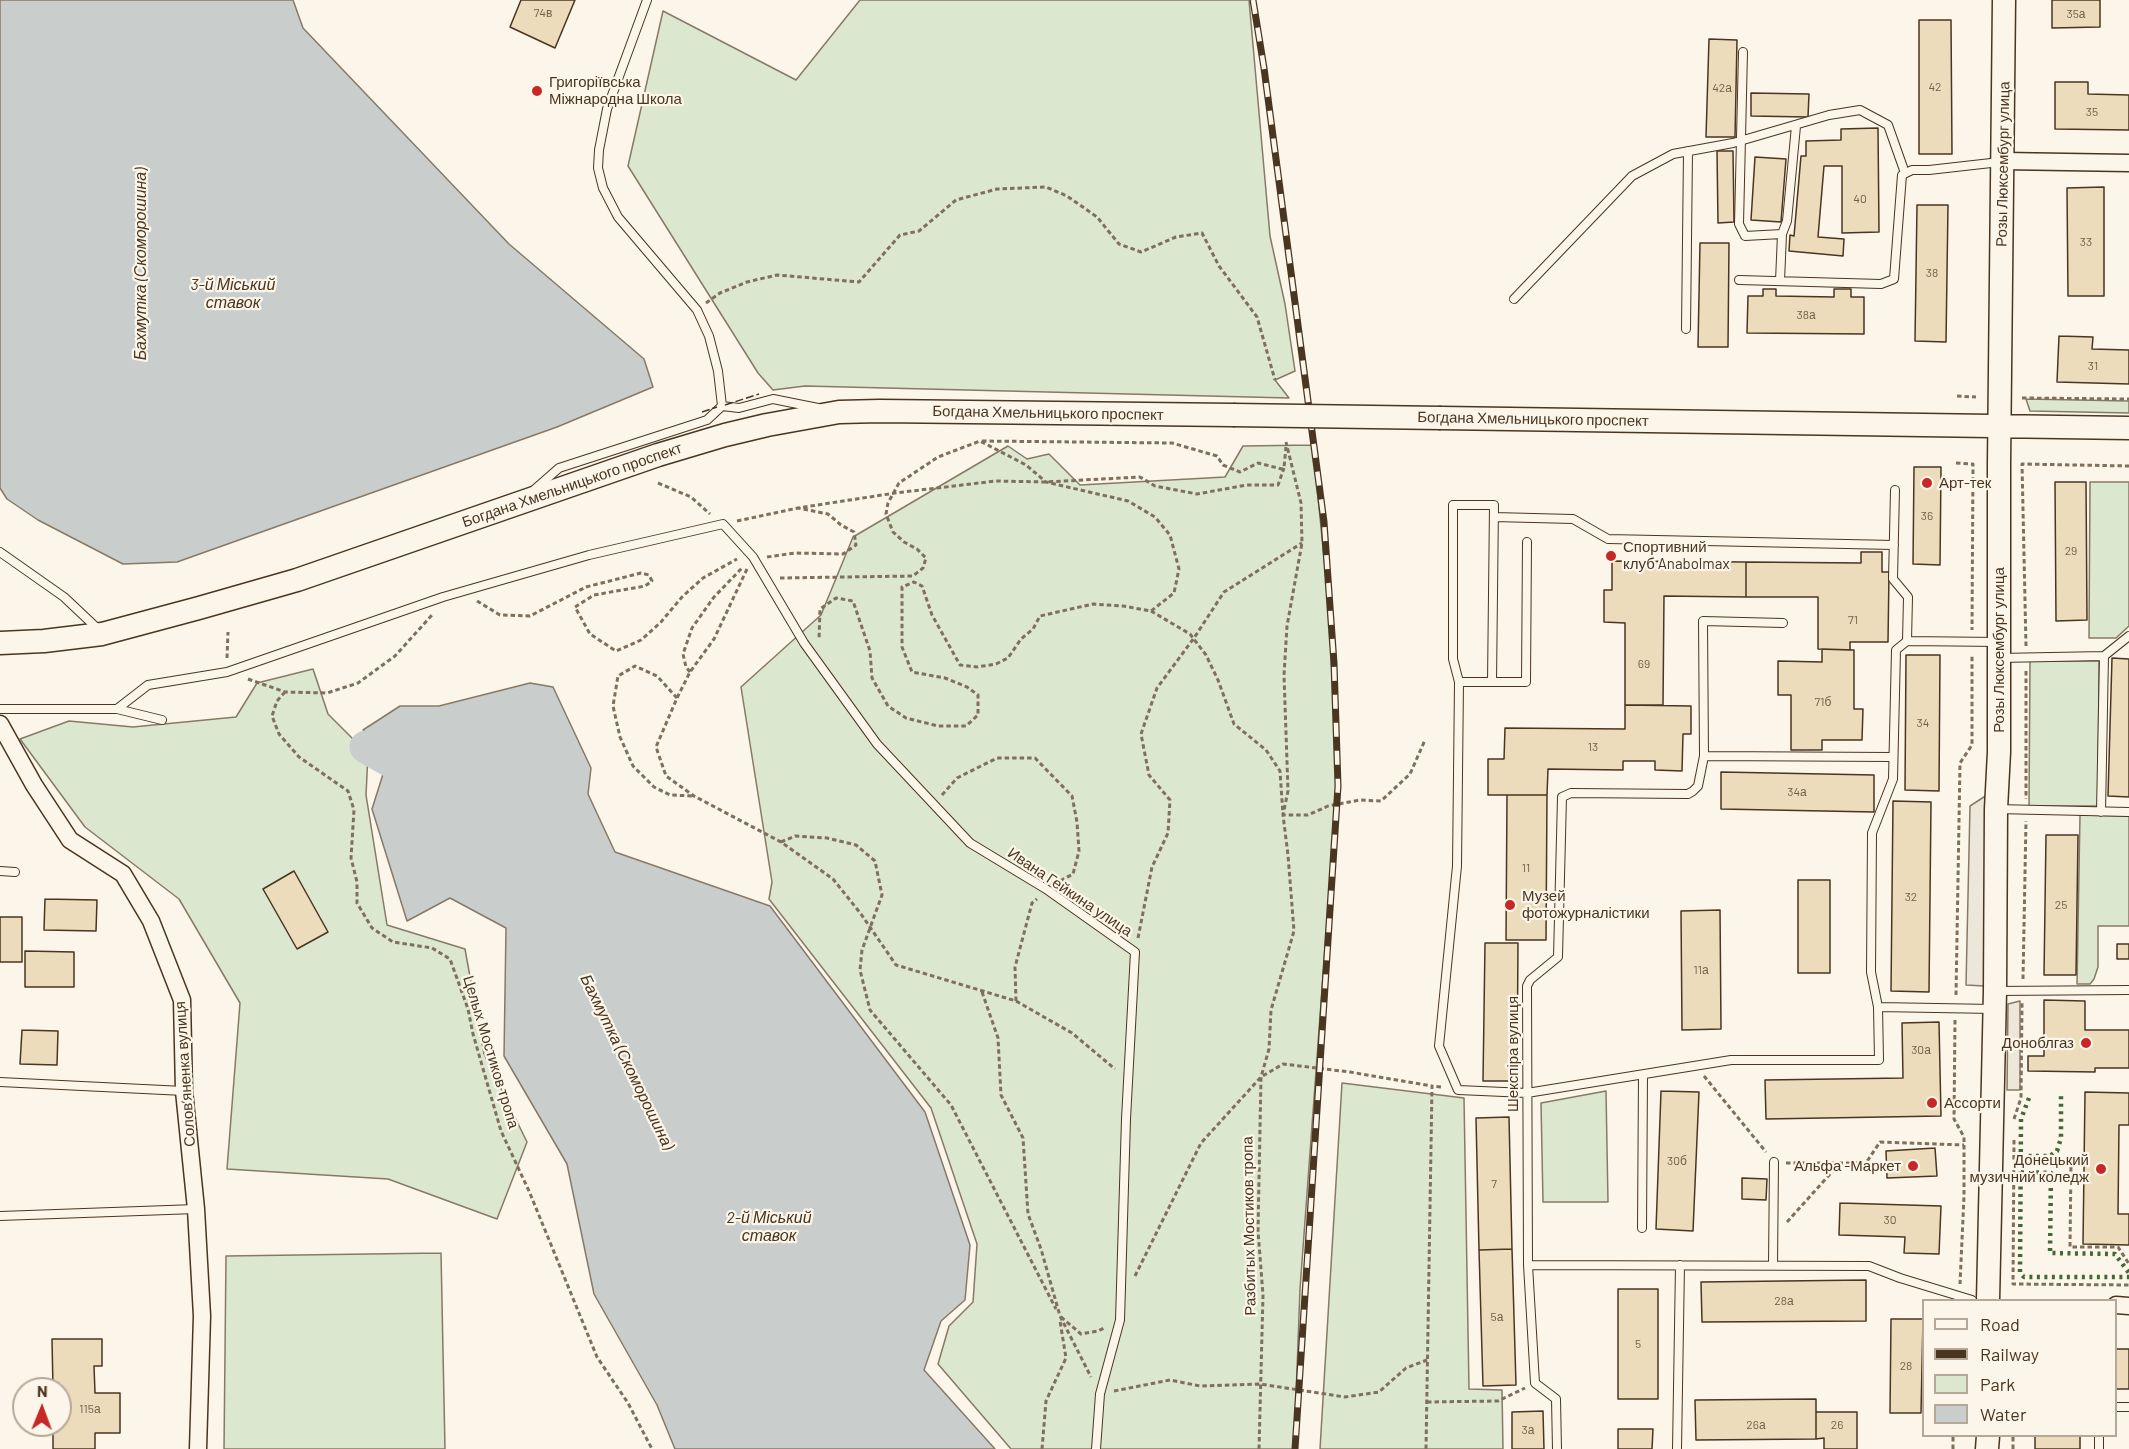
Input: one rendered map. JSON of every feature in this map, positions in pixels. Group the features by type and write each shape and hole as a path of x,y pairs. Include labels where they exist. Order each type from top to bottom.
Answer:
{"main road":[{"name":"Розы Люксембург улица","path":"1988,1299 1995,1000 1996,808 1999,752 1999,425 2004,0"},
{"name":"Богдана Хмельницького проспект","path":"0,643 102,634 297,580 658,455 725,435 839,412 1233,415 2129,428"}],"street":[{"path":"2003,161 2129,163"},
{"name":"Солов’яненка вулиця","path":"0,724 34,785 70,840 123,874 151,921 182,1000 184,1090 196,1209 201,1316 198,1449"}],"lane":[{"path":"646,0 607,109 598,150 598,168 603,188 618,217 697,310 709,336 718,371 722,406"},
{"path":"1743,52 1739,224 1745,236 1782,234"},
{"path":"1514,299 1632,176 1673,154 1741,141 1829,115 1860,110 1888,124 1905,173"},
{"path":"1780,281 1782,234 1787,221 1796,126"},
{"path":"1686,329 1688,151"},
{"path":"1739,280 1881,284 1894,279 1902,175 1912,170 2003,161"},
{"path":"519,503 559,468 707,420 722,406 739,408 773,399 839,412"},
{"path":"1895,490 1893,579 1908,597 1907,641"},
{"path":"1492,682 1494,506 1453,505 1453,658 1459,682 1457,866 1439,1046 1458,1090 1527,1093 1731,1060 1879,1060 1878,1007 1870,972 1872,833 1893,778 1896,650 1907,641 1972,642 2026,657 2104,656 2129,636"},
{"path":"1494,518 1573,519 1608,539 1894,545"},
{"path":"117,709 148,685 227,672 463,591 589,555 723,524"},
{"name":"Ивана Гейкина улица","path":"723,524 753,557 804,643 878,744 970,843 1046,889 1135,952 1127,1081 1120,1320 1100,1394 1096,1449"},
{"path":"1459,682 1526,682 1527,542"},
{"path":"0,552 64,597 102,634"},
{"name":"Шекспіра вулиця","path":"1535,1383 1528,1265 1527,986 1530,980 1558,957 1562,797 1571,793 1688,794 1698,786 1704,756 1702,621 1783,623"},
{"path":"2101,812 2104,656"},
{"path":"0,709 117,709 162,720"},
{"path":"1704,756 1893,757"},
{"path":"1996,808 2129,812"},
{"path":"0,871 15,872"},
{"path":"1878,1007 1956,1008 1995,1000 2023,991 2129,990"},
{"path":"1642,1228 1643,1075"},
{"path":"0,1082 184,1090"},
{"path":"1773,1265 1774,1162"},
{"path":"0,1216 196,1209"},
{"path":"1528,1265 1869,1266 1968,1299"},
{"path":"1677,1449 1680,1265"},
{"path":"1535,1383 1556,1399 1557,1449"}],"path":[{"path":"697,310 720,293 747,282 777,275 859,282 900,235 919,231 956,200 997,189 1046,187 1067,196 1097,217 1119,244 1141,252 1176,237 1202,233 1219,266 1257,317 1275,380"},
{"path":"1957,396 1976,397"},
{"path":"2022,398 2129,399"},
{"path":"980,441 1026,465 1046,482 1128,501 1155,517 1170,535 1179,569 1174,593 1151,611"},
{"path":"776,577 913,576 923,568 926,558 893,532 886,514 888,503 899,483 938,457 980,441 1172,443 1217,456 1222,465 1240,472 1258,463 1284,468"},
{"path":"658,483 692,496 723,524 798,508 894,493 996,482 1140,477 1155,486 1197,494 1247,485 1278,485 1284,468 1286,442 1301,503 1302,543 1224,592 1157,688 1141,734 1149,775 1170,800 1168,834 1152,867 1135,952"},
{"path":"1956,463 1973,464 1972,745 1960,763 1954,1119 1964,1137 1960,1297"},
{"path":"2129,466 2022,464 2026,810 2020,1098 2014,1118 2013,1164 2013,1284 2129,1285"},
{"path":"463,591 500,615 530,616 586,587 641,573 649,575 652,580 645,586 594,595 575,607 590,634 616,651 641,640 703,578 734,559 795,553 843,554 855,545 854,532 828,514 798,508"},
{"name":"Разбитых Мостиков тропа","path":"1259,1449 1263,1295 1258,1231 1261,1077 1269,1049 1271,1010 1294,931 1283,815 1288,791 1284,675 1287,626 1302,543"},
{"path":"753,557 714,639 690,672 657,747 666,776 694,796 781,842 833,879 861,914 896,965 1016,1001 1072,1033 1105,1059 1127,1081"},
{"path":"690,672 684,654 692,628 714,597 753,557"},
{"path":"819,663 820,609 836,598 853,601 870,651 872,678 888,706 906,718 938,726 966,726 978,715 978,695 967,687 945,678 912,672 902,646 900,605 902,587 914,582 922,586 933,615 960,665 977,667 996,664 1008,658 1041,616 1093,604 1122,606 1151,611 1190,633 1194,638 1206,654 1234,724 1266,750 1280,771 1283,815 1308,816 1328,806 1360,800 1381,801 1410,774 1425,740"},
{"path":"228,632 227,672 285,692 327,693 358,683 395,656 442,603 443,597"},
{"path":"677,698 657,676 635,666 618,676 613,706 620,737 633,766 654,787 670,795 694,796"},
{"name":"Целых Мостиков тропа","path":"285,692 277,701 272,716 279,734 299,757 348,791 354,810 351,858 357,882 357,903 372,928 393,942 432,948 450,959 468,1009 501,1131 597,1357 628,1403 652,1449"},
{"path":"936,806 945,790 957,778 997,758 1035,758 1072,796 1077,822 1078,851 1073,874 1046,889 1032,903 1015,967 1016,1001"},
{"path":"781,842 795,836 827,838 856,844 875,861 882,896 862,950 860,970 870,1010 951,1105 1100,1394 1170,1380 1200,1386 1260,1384 1345,1397 1379,1392 1406,1368 1427,1360"},
{"path":"982,992 998,1038 1001,1095 1023,1138 1028,1214 1041,1249 1059,1316 1066,1358 1046,1401 1042,1449"},
{"path":"1131,1284 1201,1143 1261,1077 1283,1064 1350,1072 1458,1090"},
{"path":"1695,1066 1774,1162 1866,1163 1880,1142 1964,1145"},
{"path":"1426,1449 1432,1086"},
{"path":"1774,1235 1840,1163"},
{"path":"2013,1164 2071,1164 2070,1247 2118,1247 2129,1264"},
{"path":"1059,1316 1081,1334 1098,1331 1120,1320"},
{"path":"1426,1402 1498,1401 1535,1383"}],"green space":[{"path":"860,0 1249,0 1270,236 1285,304 1295,371 1275,380 1289,398 805,386 773,390 758,373 628,166 663,11 796,80"},
{"path":"2026,399 2129,401 2129,413 2030,411"},
{"path":"1313,445 1329,610 1337,785 1300,1289 1294,1449 1011,1449 938,1364 949,1326 973,1302 977,1244 931,1108 769,899 772,882 741,687 821,615 853,537 1008,446 1027,459 1049,454 1080,485 1225,477 1243,446"},
{"path":"2090,482 2129,482 2129,626 2116,638 2089,638"},
{"path":"2030,661 2099,661 2098,806 2029,806"},
{"path":"313,669 328,714 368,754 366,795 387,925 465,949 484,1054 527,1142 497,1219 388,1179 227,1169 240,1003 179,899 85,827 20,739 69,721 133,727 236,717 257,683"},
{"path":"2080,815 2129,816 2129,926 2098,926 2098,967 2090,984 2077,984"},
{"path":"1342,1083 1464,1098 1469,1389 1502,1390 1503,1449 1320,1449"},
{"path":"1606,1091 1608,1202 1543,1202 1541,1103"},
{"path":"441,1253 445,1449 224,1449 226,1256"}],"shaded area":[{"path":"1987,795 1984,986 1966,985 1970,806"},
{"path":"2020,1001 2020,1090 2007,1090 2008,1004"}],"water":[{"name":"3-й Міський ставок","path":"0,0 293,0 303,28 509,244 644,359 653,387 557,427 177,562 123,564 38,520 7,499 0,488"},
{"name":"2-й Міський ставок","path":"530,683 553,687 591,768 588,794 615,852 770,906 925,1112 970,1245 965,1300 941,1321 924,1370 995,1449 675,1449 657,1405 594,1294 567,1164 504,1056 506,928 450,898 407,921 372,809 390,752 363,730 400,706 439,706"}],"building":[{"path":"521,0 575,0 555,48 510,27"},
{"path":"2052,0 2100,0 2100,27 2052,28"},
{"path":"1919,20 1951,20 1952,154 1919,154"},
{"path":"1709,39 1737,40 1735,137 1706,137"},
{"path":"2055,82 2088,82 2088,94 2129,95 2129,130 2055,129"},
{"path":"1751,93 1809,94 1808,117 1751,116"},
{"path":"1878,128 1879,232 1842,233 1842,166 1824,166 1818,237 1844,239 1843,256 1789,251 1790,235 1794,236 1801,156 1806,156 1806,141 1841,140 1841,129"},
{"path":"1717,151 1733,151 1734,222 1718,223"},
{"path":"1755,157 1786,159 1781,222 1751,220"},
{"path":"2104,187 2104,296 2068,296 2067,188"},
{"path":"1917,205 1948,205 1946,342 1915,341"},
{"path":"1700,243 1729,243 1728,347 1698,347"},
{"path":"1763,289 1776,289 1776,296 1834,297 1834,289 1851,289 1851,297 1864,297 1864,334 1747,333 1748,296 1763,296"},
{"path":"2059,336 2093,337 2092,349 2129,350 2129,384 2057,382"},
{"path":"1914,467 1941,467 1940,565 1913,564"},
{"path":"2055,482 2086,482 2087,620 2056,621"},
{"path":"1861,552 1882,552 1882,572 1889,572 1888,642 1850,642 1850,650 1818,649 1818,597 1746,597 1746,562 1861,563"},
{"path":"1612,561 1746,562 1746,597 1664,596 1663,705 1625,705 1625,623 1604,622 1604,590 1612,590"},
{"path":"1822,649 1854,650 1854,709 1863,709 1862,740 1822,740 1822,750 1791,750 1791,695 1778,695 1778,661 1822,662"},
{"path":"1906,655 1940,655 1939,791 1905,790"},
{"path":"2112,658 2129,659 2129,797 2108,796"},
{"path":"1625,705 1691,706 1691,734 1683,734 1682,771 1655,770 1655,761 1623,761 1623,770 1548,769 1547,795 1488,795 1488,759 1504,759 1505,728 1625,729"},
{"path":"1721,772 1874,775 1874,812 1721,809"},
{"path":"1507,795 1547,795 1546,940 1506,940"},
{"path":"1893,801 1931,802 1929,992 1891,991"},
{"path":"2046,835 2078,835 2076,975 2044,975"},
{"path":"294,871 328,932 297,949 263,889"},
{"path":"1798,880 1830,880 1830,973 1798,973"},
{"path":"45,899 97,900 96,931 44,930"},
{"path":"1720,910 1721,1029 1682,1030 1681,911"},
{"path":"0,917 22,917 22,962 0,962"},
{"path":"1485,943 1518,943 1517,1081 1483,1081"},
{"path":"2117,944 2129,944 2129,959 2117,959"},
{"path":"25,951 74,952 74,987 25,987"},
{"name":"Доноблгаз","path":"2044,1000 2085,1001 2085,1030 2129,1030 2129,1068 2095,1068 2095,1072 2028,1071 2028,1056 2044,1056"},
{"path":"1939,1022 1941,1116 1766,1119 1765,1080 1903,1078 1902,1023"},
{"path":"22,1030 58,1031 57,1065 20,1064"},
{"path":"1661,1091 1699,1092 1693,1231 1656,1229"},
{"name":"Донецький музичний коледж","path":"2085,1092 2129,1093 2129,1125 2119,1125 2118,1214 2129,1214 2129,1245 2083,1244"},
{"path":"1509,1117 1512,1249 1479,1250 1476,1118"},
{"path":"1935,1148 1937,1176 1887,1178 1886,1151"},
{"path":"1742,1178 1767,1179 1766,1200 1742,1199"},
{"path":"1840,1203 1941,1206 1939,1254 1904,1253 1905,1237 1839,1235"},
{"path":"1512,1249 1516,1385 1483,1386 1479,1250"},
{"path":"1866,1280 1866,1321 1702,1322 1701,1282"},
{"path":"1618,1289 1658,1289 1658,1399 1618,1399"},
{"path":"1891,1319 1922,1319 1921,1413 1890,1413"},
{"path":"52,1339 102,1339 102,1366 94,1366 95,1393 120,1393 120,1433 95,1433 95,1449 53,1449 53,1437 72,1437 72,1377 53,1377"},
{"path":"2117,1349 2129,1349 2129,1389 2117,1389"},
{"path":"1816,1399 1816,1439 1696,1440 1695,1400"},
{"path":"1543,1411 1544,1449 1512,1449 1512,1412"},
{"path":"1816,1412 1857,1412 1857,1449 1824,1449 1824,1438 1816,1439"},
{"path":"1618,1429 1653,1429 1652,1449 1618,1449"},
{"path":"2035,1437 2080,1437 2080,1449 2035,1449"}],"waterway":[{"name":"Бахмутка (Скоморошина)","path":"366,747 427,782"}],"railway":[{"path":"1253,0 1324,522 1334,663 1338,786 1295,1449"}],"hedge":[{"path":"2021,1156 2050,1156 2057,1151 2061,1138 2061,1095"},
{"path":"2029,1098 2021,1119 2020,1273 2024,1277 2129,1277"},
{"path":"2021,1172 2051,1173 2050,1253 2115,1254 2129,1273"}],"fence":[{"path":"725,405 759,394"},
{"path":"702,412 717,407"}],"place":[{"name":"Григоріївська Міжнародна Школа","path":"537,91"},
{"name":"Арт-тек","path":"1927,483"},
{"name":"Спортивний клуб Anabolmax","path":"1611,556"},
{"name":"Музей фотожурналістики","path":"1510,905"},
{"name":"Доноблгаз","path":"2086,1043"},
{"name":"Ассорти","path":"1932,1103"},
{"name":"Альфа -Маркет","path":"1913,1166"},
{"name":"Донецький музичний коледж","path":"2101,1169"}]}
